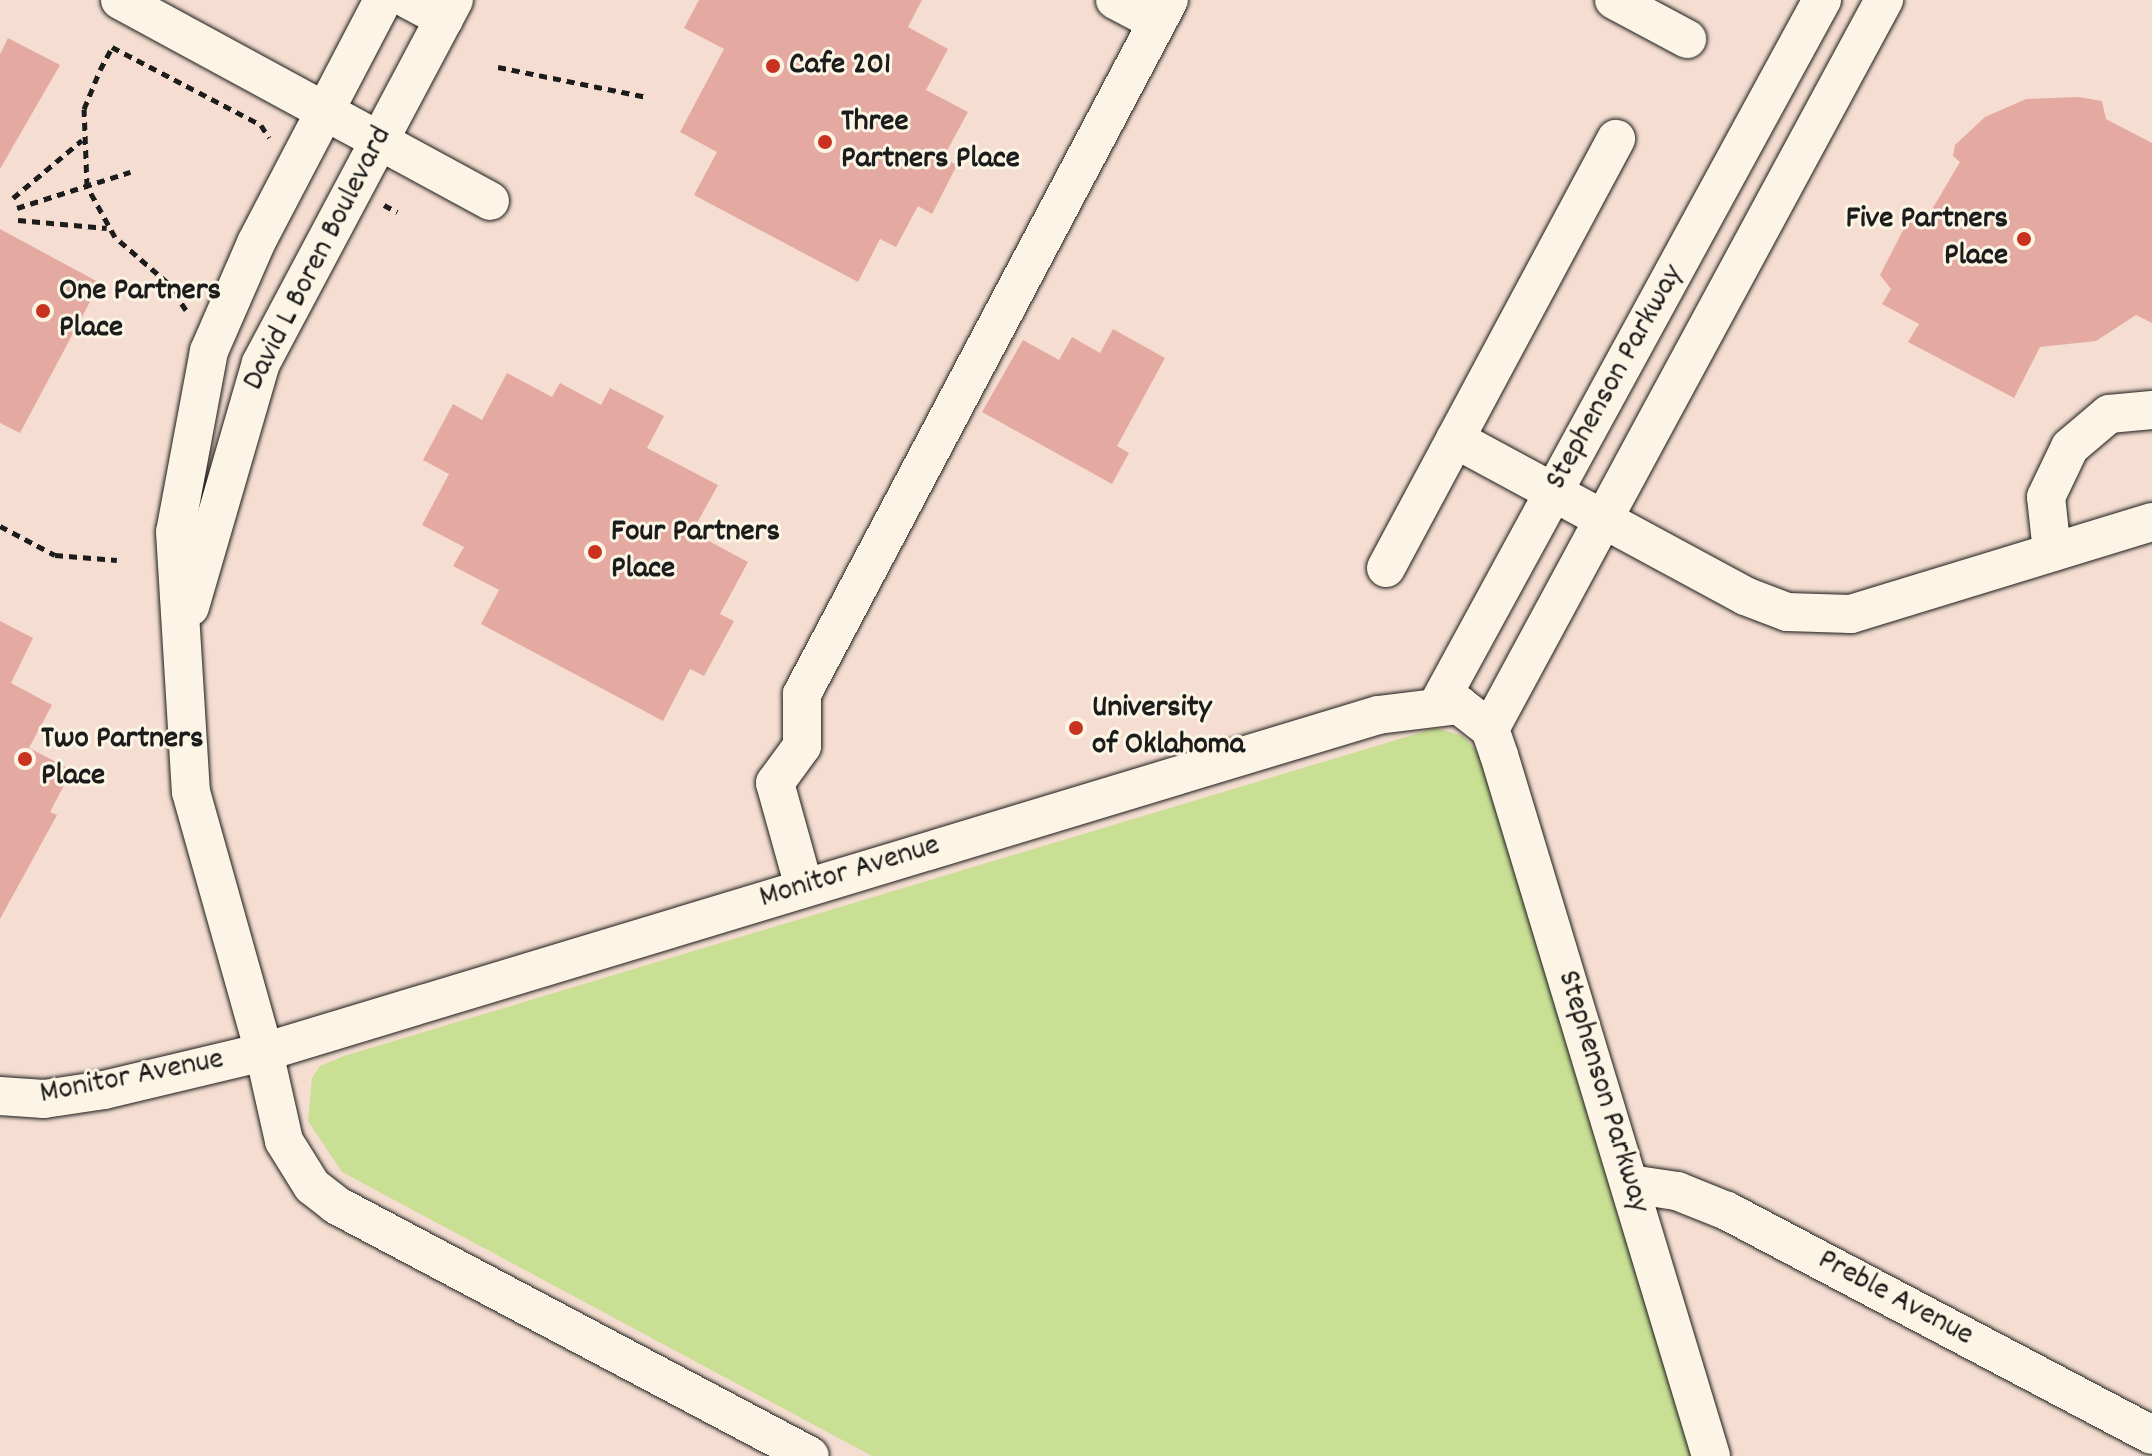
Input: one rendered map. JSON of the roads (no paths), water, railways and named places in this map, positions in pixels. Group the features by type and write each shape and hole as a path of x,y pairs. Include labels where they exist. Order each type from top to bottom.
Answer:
{"street":[{"path":"120,0 490,201"},
{"name":"David L Boren Boulevard","path":"264,1052 191,792 185,622 175,532 184,457 209,351 325,110 383,0"},
{"path":"409,0 449,10"},
{"path":"804,887 775,783 802,746 802,694 1163,11 1115,0"},
{"path":"1614,0 1687,39"},
{"name":"Stephenson Parkway","path":"1438,704 1822,0"},
{"name":"Stephenson Parkway","path":"1711,1456 1490,729 1884,0"},
{"name":"David L Boren Boulevard","path":"185,622 239,425 283,319 449,10"},
{"path":"1386,568 1616,139"},
{"path":"234,294 283,319"},
{"path":"2052,552 2046,497 2070,447 2109,414 2152,410"},
{"path":"1455,439 1758,602 1818,615 1851,614 2152,522"},
{"path":"1438,704 1459,705 1490,729"},
{"name":"Monitor Avenue","path":"0,1096 44,1099 104,1090 264,1052 1378,715 1438,704"},
{"name":"Monitor Avenue","path":"264,1052 284,1141 312,1186 336,1205 810,1456"},
{"name":"Preble Avenue","path":"1630,1184 1677,1191 1727,1211 2152,1435"}],"place":[{"name":"Cafe 201","path":"773,66"},
{"name":"Three Partners Place","path":"825,142"},
{"name":"Five Partners Place","path":"2024,239"},
{"name":"One Partners Place","path":"43,311"},
{"name":"Four Partners Place","path":"595,552"},
{"name":"University of Oklahoma","path":"1076,728"},
{"name":"Two Partners Place","path":"25,759"}]}
